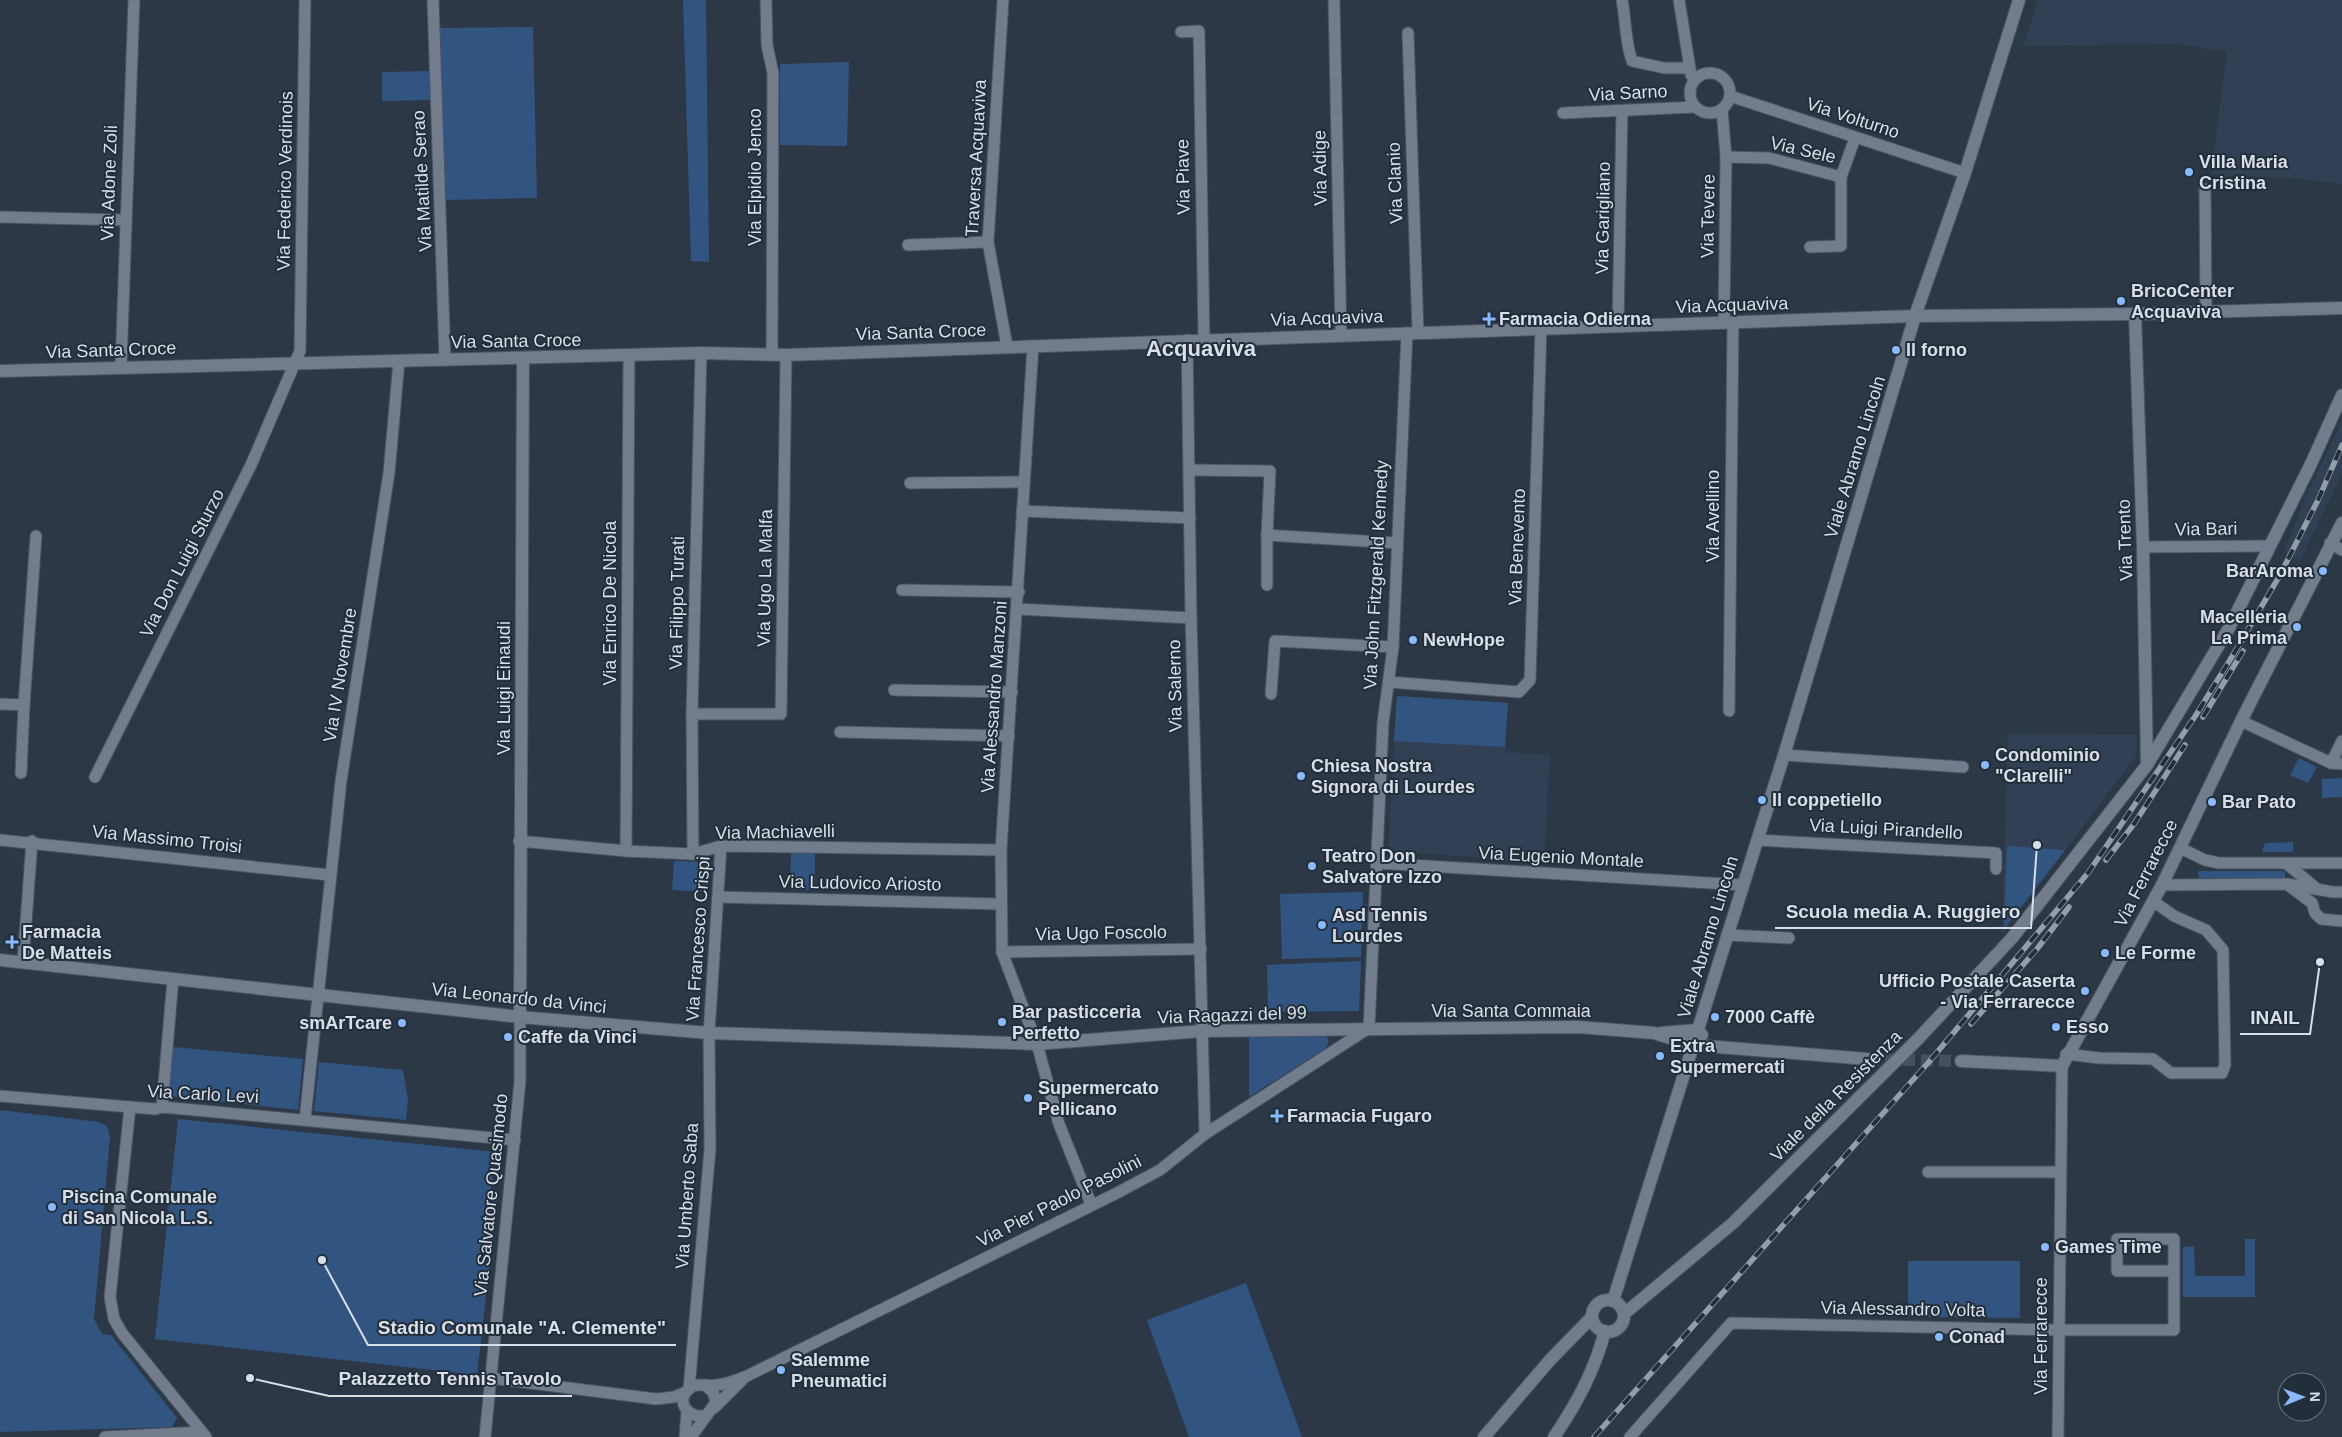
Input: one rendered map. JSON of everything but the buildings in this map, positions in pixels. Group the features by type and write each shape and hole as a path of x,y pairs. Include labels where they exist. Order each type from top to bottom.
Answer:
{"street":[{"name":"Via Adone Zoli","path":"121,366 124,220 134,0"},
{"name":"Via Federico Verdinois","path":"294,362 300,351 305,0"},
{"name":"Via Matilde Serao","path":"433,0 445,360"},
{"name":"Via Elpidio Jenco","path":"766,0 767,45 773,73 772,355"},
{"name":"Traversa Acquaviva","path":"1003,0 988,242 1007,346"},
{"name":"Via Adige","path":"1334,0 1341,335"},
{"path":"1622,0 1626,20 1626,46 1632,61 1664,68 1690,68"},
{"path":"1679,0 1692,84 1690,96 1695,107 1705,113 1722,110 1730,96 1728,84 1720,75 1707,73 1696,78 1692,84"},
{"name":"Viale Abramo Lincoln","path":"1613,1301 1784,755 1915,316 1965,174 2019,0"},
{"name":"Via Piave","path":"1180,32 1198,31 1204,340"},
{"name":"Via Clanio","path":"1408,33 1412,333"},
{"name":"Via Volturno","path":"1730,96 1965,174"},
{"name":"Via Sarno","path":"1563,113 1695,107"},
{"name":"Via Tevere","path":"1722,110 1726,157 1728,322"},
{"name":"Via Garigliano","path":"1618,326 1622,111"},
{"name":"Via Sele","path":"1810,247 1841,246 1841,177 1855,138"},
{"name":"Via Sele","path":"1726,157 1769,158 1841,177"},
{"path":"2204,188 2206,312"},
{"path":"0,217 124,220"},
{"path":"908,245 988,242"},
{"name":"Via Acquaviva","path":"1033,346 1915,316 2134,314 2342,308"},
{"name":"Via Trento","path":"2134,314 2143,547 2146,766"},
{"name":"Via Avellino","path":"1728,322 1729,711"},
{"name":"Via Benevento","path":"1389,682 1519,692 1530,680 1541,328"},
{"name":"Via John Fitzgerald Kennedy","path":"1369,1028 1383,723 1393,647 1396,542 1412,333"},
{"name":"Via Salerno","path":"1187,340 1191,618 1205,1134"},
{"name":"Via Santa Croce","path":"0,371 121,366 701,353 786,355 1033,346"},
{"name":"Via Alessandro Manzoni","path":"1033,346 1022,511 1018,610 1001,850 1000,904 1002,952 1037,1044 1058,1124 1091,1204"},
{"name":"Via Filippo Turati","path":"693,854 692,714 701,353"},
{"name":"Via Enrico De Nicola","path":"626,851 629,355"},
{"name":"Via Ugo La Malfa","path":"692,714 780,714 786,355"},
{"name":"Via Luigi Einaudi","path":"520,1017 523,358"},
{"name":"Via IV Novembre","path":"304,1119 341,781 389,473 399,361"},
{"name":"Via Don Luigi Sturzo","path":"94,777 251,465 294,362"},
{"name":"Viale della Resistenza","path":"1624,1314 1733,1224 1918,1039 2012,938 2146,766 2229,628 2311,464 2342,395"},
{"path":"1190,470 1270,471 1267,585"},
{"path":"910,483 1024,482"},
{"path":"1022,511 1190,518"},
{"name":"Via Ferrarecce","path":"2058,1437 2060,1172 2064,1060 2162,885 2242,720 2342,523"},
{"path":"1267,535 1396,542"},
{"path":"21,773 36,536"},
{"path":"2330,544 2342,550"},
{"name":"Via Bari","path":"2143,547 2269,546"},
{"path":"902,590 1019,592"},
{"path":"1018,610 1191,618"},
{"path":"1271,694 1275,641 1393,647"},
{"path":"894,690 1012,692"},
{"path":"0,704 24,705"},
{"path":"2242,720 2336,763 2342,741"},
{"path":"840,732 1009,736"},
{"path":"1784,755 1963,767"},
{"name":"Via Massimo Troisi","path":"0,840 330,875"},
{"name":"Via Luigi Pirandello","path":"1757,840 1996,853 1996,869"},
{"name":"Via Machiavelli","path":"520,841 626,851 693,854 721,846 1001,850"},
{"path":"23,962 32,842"},
{"name":"Via Francesco Crispi","path":"709,1033 721,846"},
{"path":"2180,848 2205,860 2219,863 2342,863"},
{"name":"Via Eugenio Montale","path":"1377,864 1743,885"},
{"path":"2287,884 2292,875 2288,864"},
{"path":"2288,864 2318,889"},
{"path":"2287,884 2312,903 2315,913 2321,919 2342,921"},
{"path":"2162,885 2287,884 2337,892"},
{"path":"2312,903 2321,896 2337,892"},
{"name":"Via Ludovico Ariosto","path":"718,897 1000,904"},
{"path":"1961,1061 2153,1058 2171,1073 2222,1073 2225,1066 2223,950 2206,930 2174,916 2153,901"},
{"path":"1727,935 1789,938"},
{"name":"Via Ugo Foscolo","path":"1002,952 1201,949"},
{"name":"Via Leonardo da Vinci","path":"0,960 520,1017 709,1033 1037,1044"},
{"path":"162,1107 173,979"},
{"name":"Via Salvatore Quasimodo","path":"485,1437 520,1081 520,1017"},
{"name":"Via Santa Commaia","path":"1369,1028 1578,1027 1654,1033 1697,1030"},
{"name":"Via Ragazzi del 99","path":"1037,1044 1202,1031 1369,1028"},
{"name":"Via Pier Paolo Pasolini","path":"703,1385 724,1384 747,1376 1009,1247 1160,1170 1205,1134 1369,1028"},
{"path":"1697,1030 1712,1047"},
{"name":"Via Umberto Saba","path":"687,1391 692,1360 710,1149 709,1033"},
{"name":"Via Santa Commaia","path":"1654,1033 1693,1045 1867,1059"},
{"path":"0,1096 130,1107"},
{"name":"Via Carlo Levi","path":"204,1434 122,1333 114,1319 110,1297 130,1107 156,1109 162,1107 304,1119 515,1140"},
{"path":"1928,1172 2060,1172"},
{"path":"2117,1239 2174,1239 2174,1271 2117,1271 2117,1239"},
{"name":"Via Alessandro Volta","path":"1630,1437 1731,1324 2058,1330 2174,1330 2174,1271"},
{"path":"1484,1437 1550,1360 1592,1317 1599,1303 1613,1301 1620,1306 1624,1314 1619,1328 1605,1331 1596,1326 1592,1317"},
{"path":"1554,1437 1578,1401 1600,1350 1605,1331"},
{"name":"Via Umberto Saba","path":"692,1360 693,1370 703,1385"},
{"name":"Via Pier Paolo Pasolini","path":"690,1437 711,1411 747,1376"},
{"path":"490,1378 656,1399 686,1409 697,1417 711,1411 716,1397 713,1392 703,1385 674,1397 656,1399"},
{"path":"685,1437 686,1409 684,1397 687,1391"},
{"path":"105,1437 204,1434"}],"shaded area":[{"path":"683,0 706,0 709,262 691,261"},
{"path":"2038,0 2342,0 2342,184 2290,178 2211,175 2227,51 2173,44 2023,46"},
{"path":"533,27 537,198 443,200 438,28"},
{"path":"849,62 847,146 780,145 780,64"},
{"path":"431,71 432,100 382,101 382,72"},
{"path":"2342,421 2342,473 2300,561 2284,552 2307,494"},
{"path":"1397,696 1508,703 1505,752 1550,755 1544,862 1388,851"},
{"path":"1397,696 1508,703 1505,747 1394,741"},
{"path":"2008,734 2137,735 2136,756 2002,934"},
{"path":"2299,758 2317,767 2308,783 2290,775"},
{"path":"2342,778 2342,797 2322,798 2322,779"},
{"path":"2293,842 2293,852 2262,852 2265,843"},
{"path":"2007,846 2065,850 2004,929"},
{"path":"791,852 815,852 815,890 790,890"},
{"path":"674,861 708,862 707,892 672,890"},
{"path":"2198,871 2285,871 2285,878 2199,878"},
{"name":"Asd Tennis Lourdes","path":"1363,892 1361,957 1282,959 1280,894"},
{"path":"1361,961 1359,1011 1268,1012 1267,965"},
{"path":"1325,1036 1329,1040 1326,1048 1249,1097 1249,1037"},
{"path":"173,1047 303,1059 298,1110 168,1096"},
{"path":"319,1062 403,1070 408,1100 406,1120 314,1111"},
{"name":"Piscina Comunale di San Nicola L.S.","path":"0,1110 98,1122 107,1126 110,1137 94,1319 102,1334 111,1335 177,1418 172,1427 0,1432"},
{"path":"178,1119 495,1152 490,1199 497,1200 477,1375 155,1339"},
{"path":"2245,1239 2255,1239 2255,1297 2183,1297 2183,1247 2194,1246 2195,1276 2245,1276"},
{"path":"1908,1261 2020,1261 2020,1318 1908,1317"},
{"path":"1246,1283 1302,1437 1189,1437 1147,1320"}],"tunnel":[{"path":"1867,1059 1961,1061"}],"railway":[{"path":"1594,1437 1928,1063 2088,873 2196,715 2233,655 2280,575 2318,500 2342,445"},
{"path":"2203,717 2243,651"},
{"path":"2106,860 2134,824 2185,745"},
{"path":"1971,1024 2037,949 2069,907"}],"place":[{"name":"Villa Maria Cristina","path":"2189,172"},
{"name":"BricoCenter Acquaviva","path":"2121,301"},
{"name":"Farmacia Odierna","path":"1489,319"},
{"name":"Il forno","path":"1896,350"},
{"name":"BarAroma","path":"2323,571"},
{"name":"Macelleria La Prima","path":"2297,627"},
{"name":"NewHope","path":"1413,640"},
{"name":"Condominio \"Clarelli\"","path":"1985,765"},
{"name":"Chiesa Nostra Signora di Lourdes","path":"1301,776"},
{"name":"Il coppetiello","path":"1762,800"},
{"name":"Bar Pato","path":"2212,802"},
{"name":"Scuola media A. Ruggiero","path":"2037,845"},
{"name":"Teatro Don Salvatore Izzo","path":"1312,866"},
{"name":"Asd Tennis Lourdes","path":"1322,925"},
{"name":"Farmacia De Matteis","path":"12,942"},
{"name":"Le Forme","path":"2105,953"},
{"name":"INAIL","path":"2320,962"},
{"name":"Ufficio Postale Caserta - Via Ferrarecce","path":"2085,991"},
{"name":"7000 Caffè","path":"1715,1017"},
{"name":"Bar pasticceria Perfetto","path":"1002,1022"},
{"name":"smArTcare","path":"402,1023"},
{"name":"Esso","path":"2056,1027"},
{"name":"Caffe da Vinci","path":"508,1037"},
{"name":"Extra Supermercati","path":"1660,1056"},
{"name":"Supermercato Pellicano","path":"1028,1098"},
{"name":"Farmacia Fugaro","path":"1277,1116"},
{"name":"Piscina Comunale di San Nicola L.S.","path":"52,1207"},
{"name":"Games Time","path":"2045,1247"},
{"name":"Stadio Comunale \"A. Clemente\"","path":"322,1260"},
{"name":"Conad","path":"1939,1337"},
{"name":"Salemme Pneumatici","path":"781,1370"},
{"name":"Palazzetto Tennis Tavolo","path":"250,1378"}],"district":[{"name":"Acquaviva","path":"1201,348"}]}
